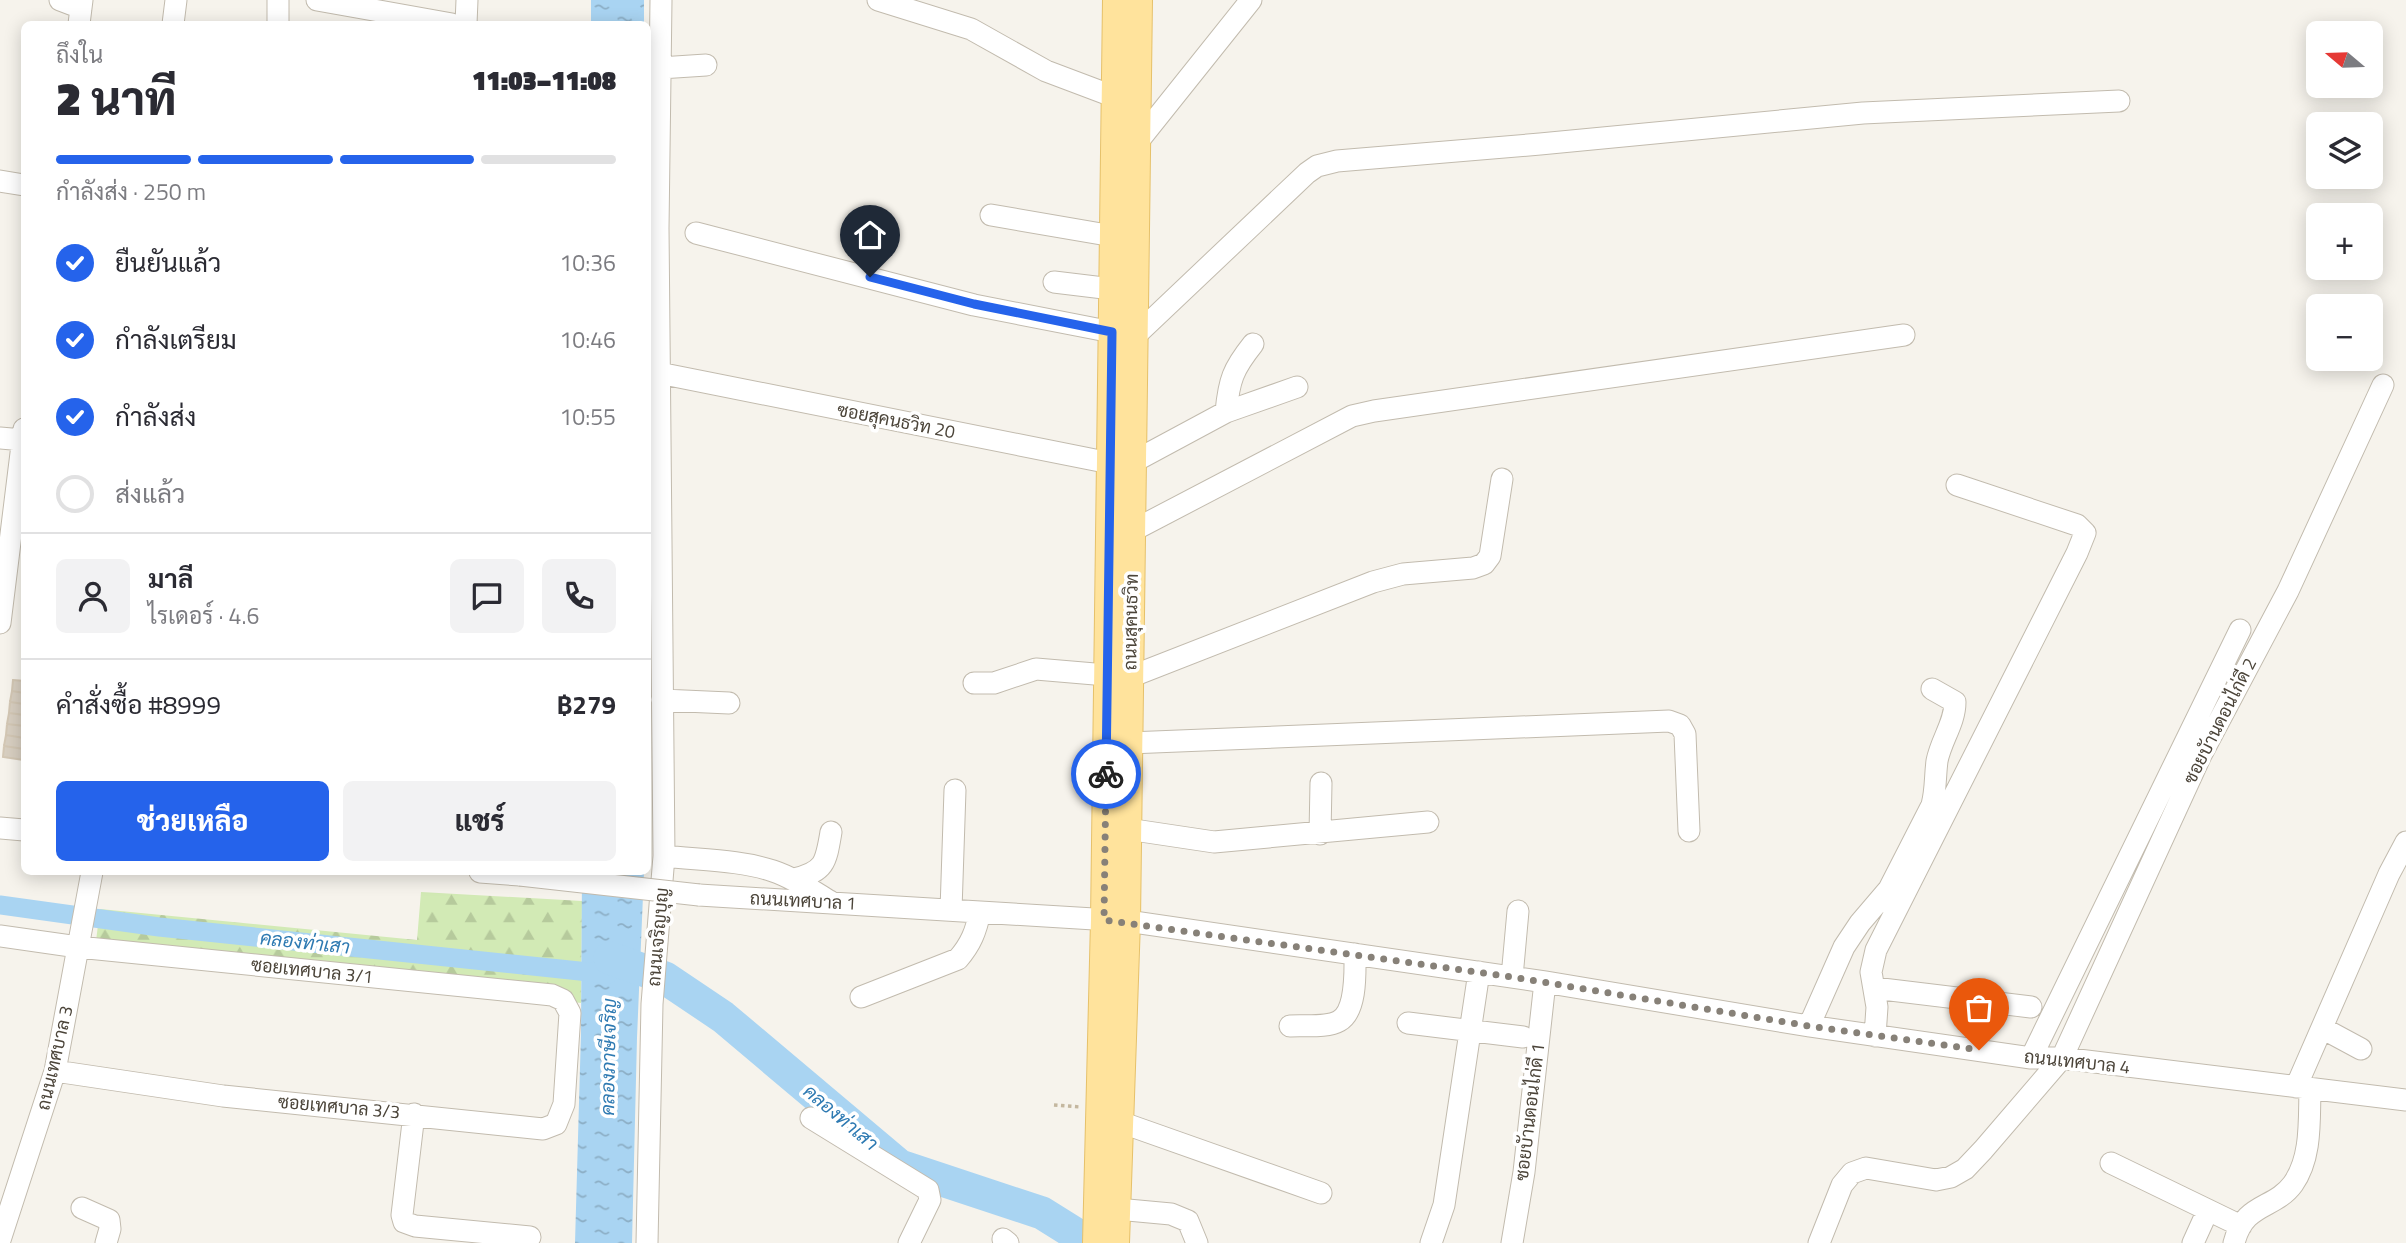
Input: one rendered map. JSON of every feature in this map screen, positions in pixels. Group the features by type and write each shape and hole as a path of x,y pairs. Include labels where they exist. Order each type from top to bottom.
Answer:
{"main road":[{"name":"ถนนสุคนธวิท","path":"1116,0 1112,289 1123,335"},
{"name":"ถนนสุคนธวิท","path":"1108,1230 1113,1113 1123,335 1137,144 1139,0"},
{"name":"ถนนสุคนธวิท","path":"1117,828 1129,743 1119,676 1132,531 1121,462"}],"street":[{"path":"61,0 81,11"},
{"path":"173,21 176,0"},
{"path":"278,0 278,21"},
{"path":"317,0 435,21"},
{"path":"466,21 467,0"},
{"name":"ถนนเจริญบุญ","path":"646,1243 654,987 664,856 659,373 661,0"},
{"path":"878,0 971,29 1046,71 1115,97"},
{"path":"1114,166 1137,144 1251,0"},
{"path":"660,68 706,65"},
{"path":"696,233 974,304 1123,335 1307,173 1317,166 1337,161 1863,113 2119,101"},
{"path":"0,181 21,184"},
{"path":"991,215 1113,236"},
{"path":"1054,282 1112,289"},
{"path":"1132,531 1352,416 1904,335"},
{"path":"1226,412 1231,377 1238,362 1253,344"},
{"name":"ซอยสุคนธวิท 20","path":"659,373 1121,462"},
{"name":"ซอยบัานดอนไก่ดี 2","path":"1819,1243 1842,1185 1853,1173 1866,1168 1936,1180 1951,1177 1965,1169 1983,1150 2062,1058 2201,755 2288,591 2383,385"},
{"path":"1121,462 1226,412 1297,387"},
{"path":"0,438 21,434"},
{"path":"0,624 10,460 21,440"},
{"path":"974,683 994,682 1020,672 1051,668 1119,676 1373,582 1403,574 1473,568 1483,564 1490,556 1502,479"},
{"path":"1875,1035 1877,1007 1871,972 1876,950 2085,533 2077,525 1957,485"},
{"path":"2031,1058 2240,630"},
{"path":"1809,1026 1844,947 1889,889 1932,805 1936,792 1937,760 1955,713 1955,702 1932,689"},
{"path":"663,700 729,704"},
{"path":"1129,743 1669,721 1680,725 1685,734 1689,831"},
{"path":"1320,834 1321,783"},
{"path":"951,910 955,790"},
{"path":"1117,828 1214,842 1428,822"},
{"path":"0,828 21,830"},
{"path":"794,879 811,875 820,868 828,851 831,832"},
{"path":"2111,1163 2208,1210 2237,1234 2249,1213 2292,1186 2303,1164 2308,1140 2311,1089 2322,1028 2389,874 2406,842"},
{"path":"664,856 757,866 794,879 833,903"},
{"name":"ถนนเทศบาล 3","path":"0,1240 55,1071 91,875"},
{"name":"ถนนเทศบาล 1","path":"520,875 699,895 1116,920"},
{"path":"1512,977 1518,911"},
{"path":"861,997 958,959 976,933 981,912"},
{"name":"ถนนเทศบาล 4","path":"1116,920 1479,972 1809,1026 2031,1058 2062,1058 2406,1100"},
{"name":"ซอยเทศบาล 3/1","path":"0,936 552,995 564,1000 570,1013 567,1059"},
{"path":"1290,1026 1342,1021 1349,1010 1354,989 1355,954"},
{"path":"1431,1243 1444,1205 1479,972"},
{"name":"ซอยบัานดอนไก่ดี 1","path":"1512,1243 1524,1172 1545,982"},
{"path":"1874,988 2031,1007"},
{"path":"1408,1023 1523,1037"},
{"path":"2322,1028 2361,1049"},
{"name":"ซอยเทศบาล 3/3","path":"55,1071 223,1096 543,1129 556,1124 564,1104 567,1059"},
{"path":"2311,1089 2320,1139"},
{"path":"1113,1113 1321,1193"},
{"path":"414,1114 402,1215 404,1222 415,1226 530,1237"},
{"path":"811,1118 929,1190 930,1200 909,1243"},
{"path":"82,1208 109,1220 106,1243"},
{"path":"2193,1243 2208,1210"},
{"path":"1108,1230 1171,1214 1188,1221 1197,1243"}],"green space":[{"path":"421,892 582,901 581,1003 96,941 100,909 417,940"}],"water":[{"path":"591,0 644,0 644,21 591,21"},
{"name":"คลองภาษีเจริญ","path":"582,875 644,875 632,1243 575,1243"}],"building":[{"path":"13,680 21,681 21,692 12,691"},
{"path":"12,691 21,692 21,704 10,702"},
{"path":"10,702 21,704 21,715 9,713"},
{"path":"9,713 21,715 21,726 7,724"},
{"path":"7,724 21,726 21,738 6,735"},
{"path":"6,735 21,738 21,749 4,746"},
{"path":"4,746 21,749 21,760 3,757"}],"waterway":[{"name":"คลองท่าเสา","path":"0,905 159,927 608,974"},
{"name":"คลองท่าเสา","path":"610,958 665,978 723,1017 900,1166 1042,1213 1090,1243"}],"way so far":[{"path":"1106,774 1104,920 1127,921 1512,977 1809,1026 1979,1050"}],"route":[{"path":"870,277 974,304 1112,332 1106,774"}]}
